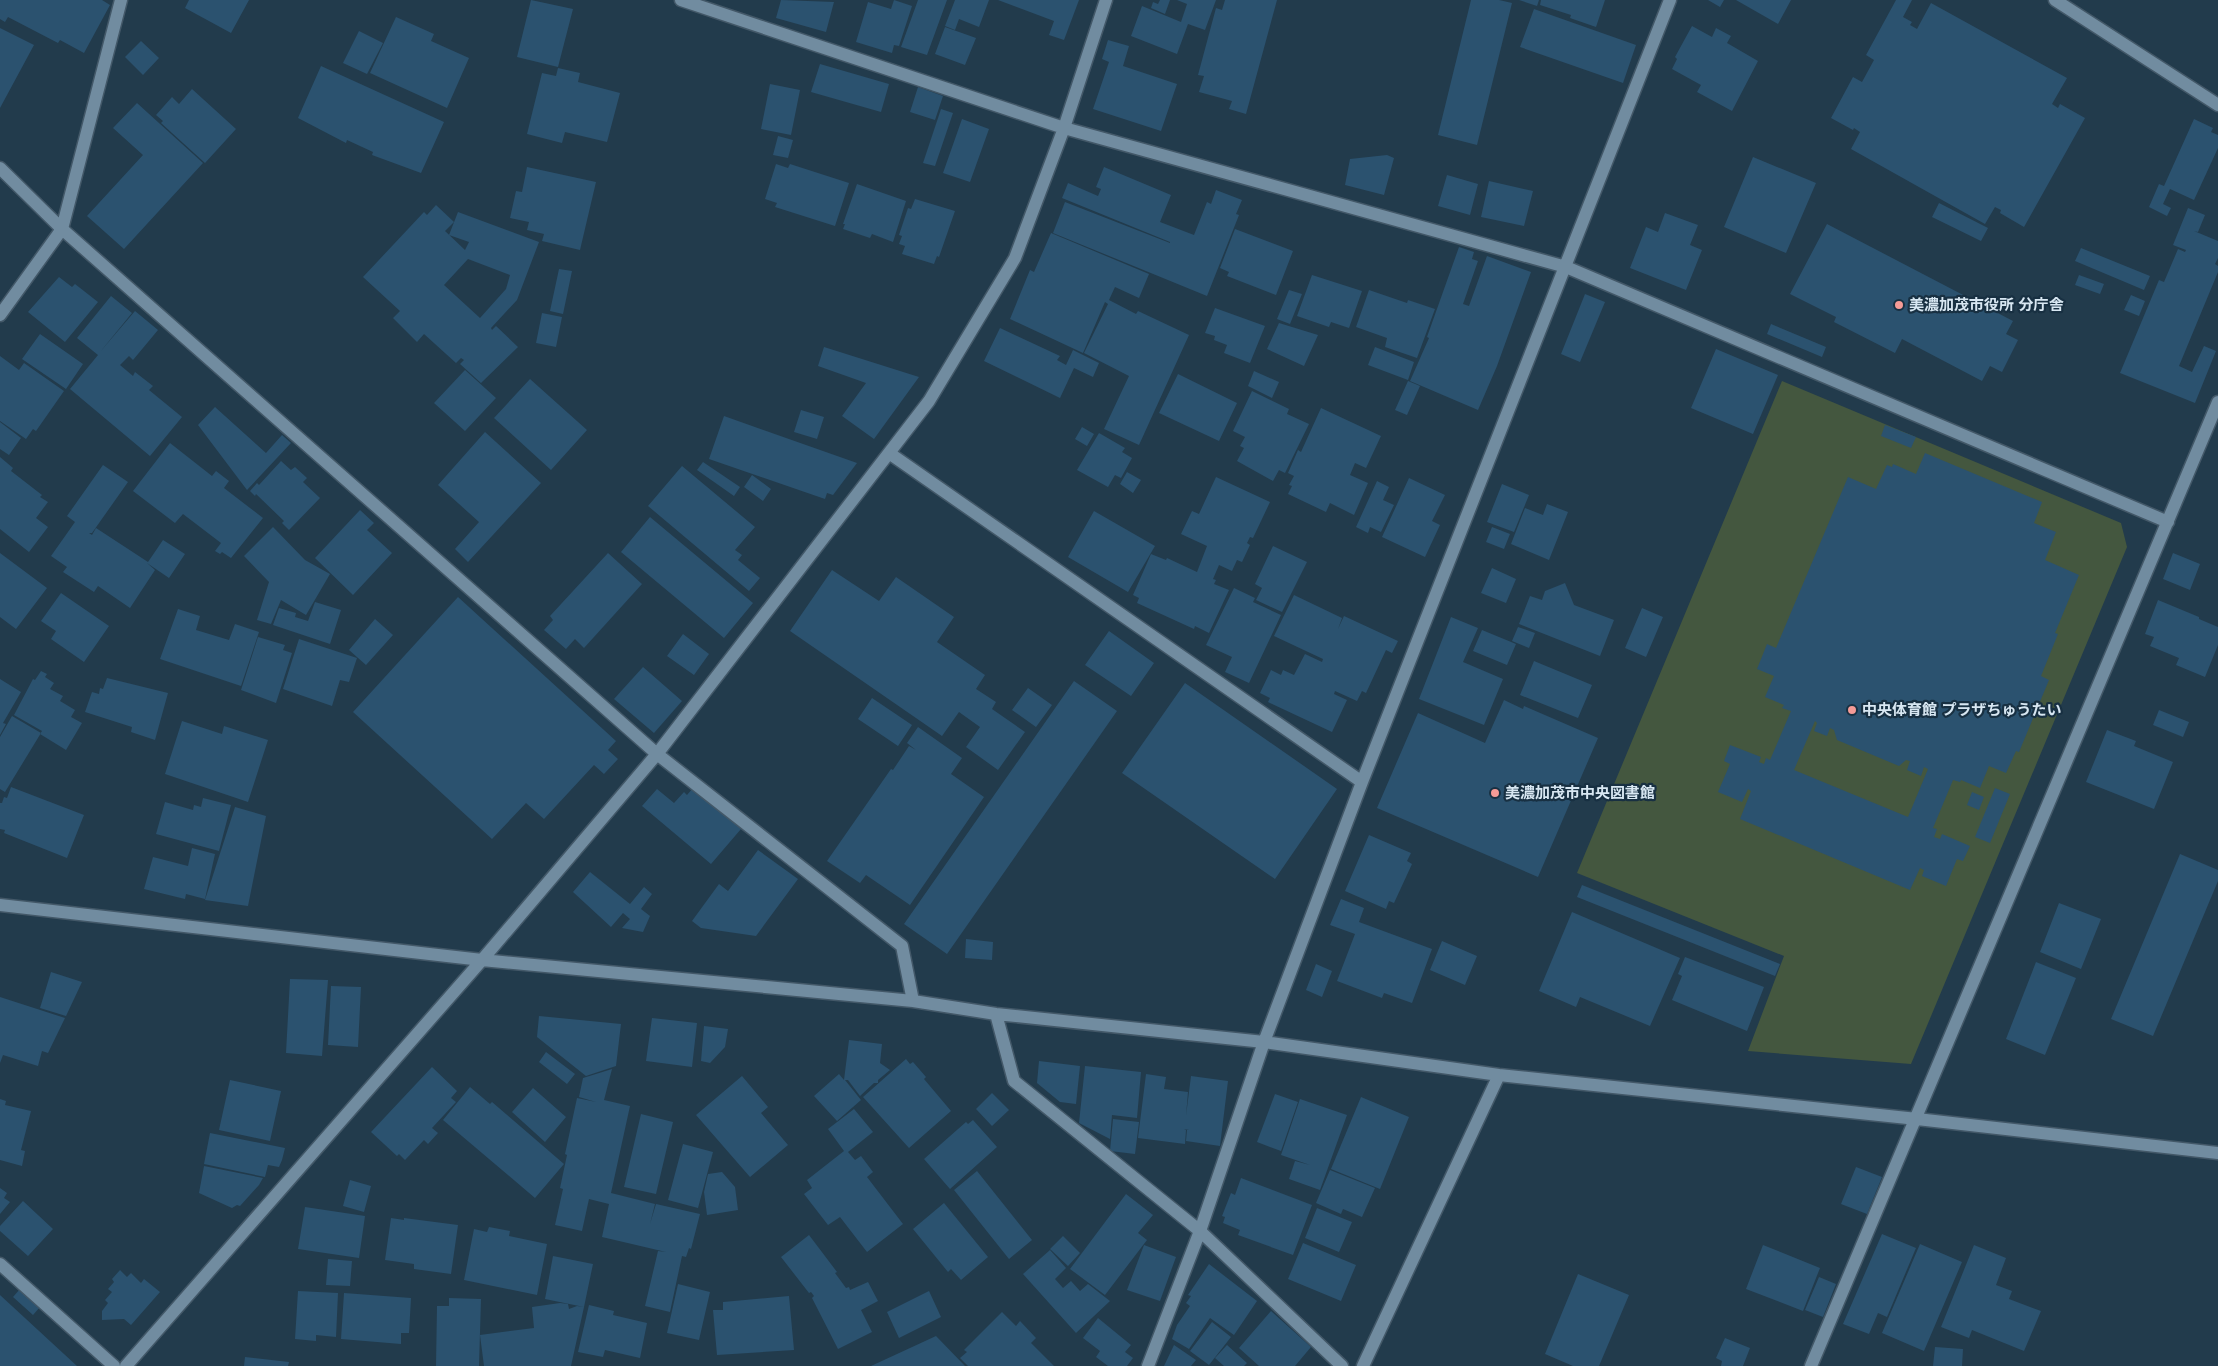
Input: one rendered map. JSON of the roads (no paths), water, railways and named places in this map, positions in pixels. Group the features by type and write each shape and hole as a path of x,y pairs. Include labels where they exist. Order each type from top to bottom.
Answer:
{"street":[{"path":"0,315 62,230 121,0"},
{"path":"681,0 1064,128 1566,267 2168,522"},
{"path":"126,1366 482,960 657,754 929,401 1015,258 1064,128 1106,0"},
{"path":"1148,1366 1200,1231 1264,1042 1362,782 1670,0"},
{"path":"2055,0 2218,104"},
{"path":"0,168 62,230 657,754 902,946 913,1001"},
{"path":"1811,1366 2218,402"},
{"path":"889,453 1362,782"},
{"path":"0,905 482,960 913,1001 996,1014 1264,1042 1499,1075 1917,1118 2218,1153"},
{"path":"996,1014 1014,1081 1200,1231 1342,1366"},
{"path":"1364,1366 1499,1075"},
{"path":"0,1264 114,1366"}],"place":[{"name":"美濃加茂市役所 分庁舎","path":"1899,305"},
{"name":"中央体育館 プラザちゅうたい","path":"1852,710"},
{"name":"美濃加茂市中央図書館","path":"1495,793"}]}
